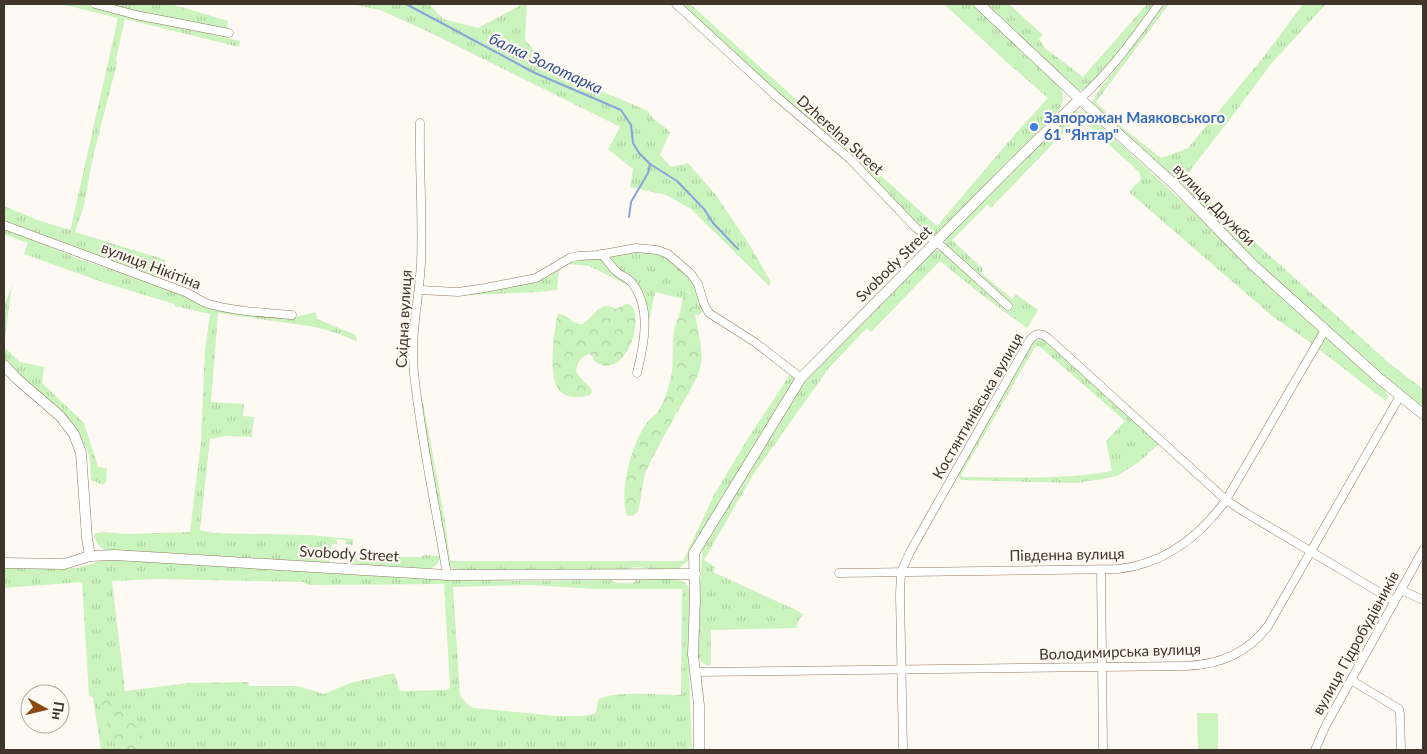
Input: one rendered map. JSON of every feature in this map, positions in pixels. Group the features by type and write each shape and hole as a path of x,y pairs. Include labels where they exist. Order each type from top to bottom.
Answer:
{"street":[{"path":"94,4 136,15 229,33"},
{"name":"Dzherelna Street","path":"676,4 776,96 850,159 916,228 937,242 1008,306"},
{"name":"вулиця Дружби","path":"979,4 1177,187 1252,264 1400,396 1423,414"},
{"name":"Svobody Street","path":"699,750 698,699 693,654 694,553 801,378 1014,163 1096,85 1126,50 1159,4"},
{"name":"Східна вулиця","path":"420,123 422,230 420,290 414,327 414,371 425,451 447,575"},
{"name":"вулиця Нікітіна","path":"4,225 185,292 216,306 292,315"},
{"path":"420,290 458,292 530,280 570,258 643,248 657,250 668,254 694,279 698,284 704,304 710,313 756,342 801,378"},
{"path":"602,254 615,271 632,283 641,300 645,326 637,373"},
{"name":"Південна вулиця","path":"839,573 1101,570 1136,566 1165,555 1186,542 1202,528 1226,500 1325,330"},
{"name":"Костянтинівська вулиця","path":"903,750 901,572 910,552 1020,356 1031,338 1038,334 1043,334 1048,338 1226,500 1394,601"},
{"path":"4,365 16,378 60,416 74,434 80,453 90,556"},
{"name":"Володимирська вулиця","path":"695,672 1196,666 1235,655 1252,644 1263,633 1400,396"},
{"name":"вулиця Гідробудівників","path":"1315,750 1326,725 1423,550"},
{"name":"Svobody Street","path":"4,562 64,564 90,556 115,555 447,575 695,574"},
{"path":"1101,570 1103,750"},
{"path":"1401,590 1423,600"},
{"path":"1351,680 1399,709 1401,750"}],"green space":[{"path":"61,4 87,4 240,41 239,47 125,19 116,59 117,63 93,157 84,205 75,232 166,260 158,279 4,221 4,206 40,221 70,230 71,227 118,18"},
{"path":"105,4 171,4 228,21 227,30"},
{"path":"351,4 429,4 443,19 478,28 523,4 527,4 525,40 550,69 648,111 652,117 670,132 660,155 671,167 688,163 715,194 749,244 771,282 769,286 691,209 666,195 630,187 633,169 608,149 620,127 433,34 380,10"},
{"path":"678,4 690,4 937,226 1048,98 944,4 972,4 1060,86 1063,93 1062,103 1057,113 936,237 930,237"},
{"path":"983,4 1009,4 1043,35 1039,39 1045,48 1083,77 1147,4 1156,4 1113,60 1090,86 1084,90 1077,90"},
{"path":"1165,4 1169,4 1096,102 1114,121 1161,158 1188,148 1266,54 1303,4 1326,4 1271,64 1187,177 1189,182 1198,191 1389,363 1423,389 1423,408 1392,383 1255,261 1093,105 1092,102 1100,89"},
{"path":"1074,111 1086,112 1385,389 1388,397 1386,401 1272,316 1129,192 1141,179 1139,172 1083,121 1078,124 1074,122 991,208 987,205 952,240 983,269 981,273 1012,299 1016,294 1038,310 1027,328 940,261 871,332 867,328 829,368 753,475 704,560 715,567 713,572 803,614 797,628 711,630 711,664 708,666 701,661 698,655 702,549 800,388 934,250 940,249 944,245 945,239 1005,176"},
{"path":"4,227 79,259 174,290 209,306 296,317 316,312 317,319 356,335 357,342 340,334 315,327 218,313 211,402 244,404 243,416 254,417 252,437 226,436 210,439 200,530 213,533 309,535 353,539 353,545 345,544 345,540 337,539 337,544 332,544 329,563 106,551 99,546 94,534 104,532 125,534 190,532 201,442 205,349 210,314 174,306 174,304 105,283 24,254 28,243 4,234"},
{"path":"654,251 675,262 695,283 703,311 698,316 695,313 694,298 689,292 686,292 683,299 655,292 649,322 642,324 641,311 631,287 589,266 567,264 559,269 557,290 469,295 533,281 573,259 628,252"},
{"path":"12,285 4,345 4,307"},
{"path":"687,292 693,296 694,300 702,358 701,364 694,384 646,471 638,509 634,515 627,516 624,495 631,458 644,427 662,406 673,362 674,328"},
{"path":"626,304 631,305 635,313 635,324 634,336 623,357 615,364 605,366 594,361 590,354 585,356 577,365 576,371 592,391 590,395 575,397 562,393 556,386 553,368 554,340 558,314 564,315 575,323 583,324 602,307 611,306 616,309"},
{"path":"1041,338 1046,340 1159,444 1139,462 1117,476 1102,479 1076,483 962,480 958,478 957,474 1029,347","holes":["1039,346 1125,421 1106,441 1112,471 1075,476 1038,477 964,477 961,475 1035,347"]},
{"path":"4,347 20,362 44,367 42,383 84,423 98,467 107,468 106,482 103,485 91,480 90,460 87,449 74,426 4,359"},
{"path":"791,373 797,378 687,562 678,569 653,571 647,568 633,567 628,571 463,570 447,567 420,404 423,402 445,521 450,560 683,561 714,495 750,435"},
{"path":"424,555 441,556 436,566 425,569 354,565 354,557 420,557"},
{"path":"118,558 415,577 515,581 612,580 616,583 633,583 636,580 666,579 682,581 686,583 690,590 688,646 692,750 101,750 93,697 89,696 82,582 4,588 4,565 78,568","holes":["158,579 303,582 310,585 444,584 450,688 446,690 400,691 394,673 350,683 324,694 298,686 249,686 248,682 189,683 125,691 112,581","532,585 593,589 682,589 681,695 614,695 598,700 594,714 582,716 556,716 473,708 466,703 460,695 453,587"]},
{"path":"103,696 110,699 130,719 142,735 149,750 116,750 112,732 100,708 99,701"},
{"path":"1197,713 1218,713 1218,750 1198,750"}],"waterway":[{"name":"балка Золотарка","path":"406,4 535,73 621,110 631,125 633,143 639,153 650,164 677,181 738,249"},
{"name":"балка Золотарка","path":"629,217 631,202 648,173 650,164"}],"place":[{"name":"Запорожан Маяковського 61 \"Янтар\"","path":"1034,127"}]}
